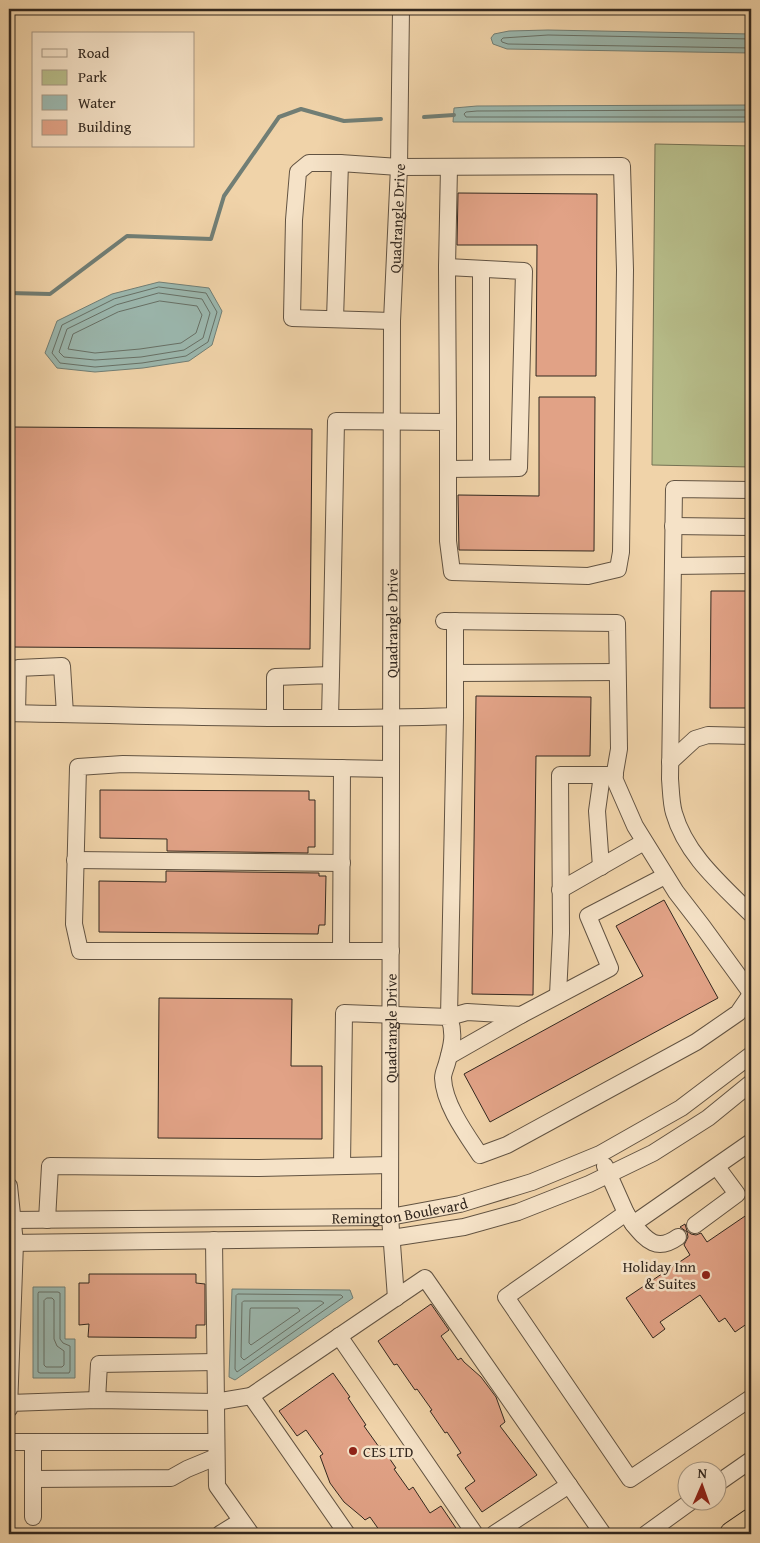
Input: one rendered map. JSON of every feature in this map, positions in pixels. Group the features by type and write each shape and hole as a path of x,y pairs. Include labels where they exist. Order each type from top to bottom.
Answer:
{"highway":[{"path":"732,1534 751,1521"}],"street":[{"name":"Quadrangle Drive","path":"396,1298 390,1217 392,321 399,167 401,9"},
{"path":"392,321 292,318 294,220 298,172 309,163 399,167 622,166 625,270 621,552 618,569 588,576 452,572 448,541 447,267 449,167"},
{"path":"335,319 340,163"},
{"path":"447,267 524,271 519,468 448,469"},
{"path":"481,269 481,468"},
{"path":"330,718 336,421 448,422"},
{"path":"751,490 674,489 670,762 674,813 688,844 706,870 751,914"},
{"path":"674,526 751,527"},
{"path":"673,566 751,565"},
{"path":"558,996 561,933 560,775 608,775 614,778 635,826 665,876 751,994 738,1013 696,1042 507,1146 480,1155 465,1133 447,1100 443,1077 453,1030 449,1017 455,673 450,621 617,622 619,748 608,775 597,811 601,867"},
{"path":"64,714 62,666 18,668 13,713 64,714 275,718 455,716"},
{"path":"455,673 617,672"},
{"path":"275,718 275,677 330,675"},
{"path":"670,762 695,740 708,735 751,736"},
{"path":"391,769 123,764 78,767 74,924 80,951 391,951"},
{"path":"342,768 342,951"},
{"path":"560,890 644,842"},
{"path":"76,860 342,863"},
{"path":"561,912 588,916 665,876"},
{"path":"449,1056 610,968 588,916"},
{"path":"342,1166 344,1013 449,1017 467,1012 521,1015"},
{"name":"Remington Boulevard","path":"11,1220 390,1217 460,1204 532,1182 600,1154 681,1108 751,1055"},
{"name":"Remington Boulevard","path":"12,1243 392,1238 464,1227 518,1212 590,1184 654,1153 700,1123 751,1083"},
{"path":"751,1142 717,1166 506,1297 630,1479 751,1398"},
{"path":"600,1154 629,1219 645,1239 651,1243 666,1244 678,1237"},
{"path":"47,1220 50,1166 259,1168 390,1165"},
{"path":"695,1225 737,1194 717,1166"},
{"path":"9,1186 12,1243 9,1409"},
{"path":"214,1240 217,1486 246,1528 220,1534"},
{"path":"9,1403 97,1400 215,1402 251,1396 425,1278 603,1534"},
{"path":"339,1336 475,1534"},
{"path":"97,1400 99,1364 215,1362"},
{"path":"251,1396 347,1534"},
{"path":"9,1442 216,1449"},
{"path":"33,1442 33,1516"},
{"path":"33,1479 171,1478 216,1449"},
{"path":"728,1476 751,1460"},
{"path":"494,1534 568,1485"},
{"path":"646,1534 679,1510"}],"green space":[{"path":"655,144 751,146 751,467 652,465"}],"water":[{"path":"509,31 751,34 751,53 507,49 493,44 491,38 494,34"},
{"path":"751,105 751,122 453,122 454,108 477,106"},
{"path":"159,282 209,288 222,311 212,345 189,361 143,368 95,372 57,368 45,353 57,321 112,294"},
{"path":"33,1287 65,1287 65,1339 75,1339 75,1378 33,1378"},
{"path":"232,1289 350,1290 353,1298 235,1380 229,1377"}],"building":[{"path":"458,193 597,194 596,376 536,376 537,245 457,245"},
{"path":"539,397 595,397 594,551 459,550 458,495 539,496"},
{"path":"9,427 312,429 310,649 9,647"},
{"path":"711,591 751,591 751,708 710,708"},
{"path":"476,696 591,697 590,756 536,756 533,995 472,994"},
{"path":"100,790 309,791 309,800 315,800 315,847 308,847 308,853 167,851 167,839 100,838"},
{"path":"166,871 319,873 319,876 326,876 325,925 319,925 318,934 99,932 99,881 166,882"},
{"path":"664,900 718,998 490,1122 464,1074 643,976 616,926"},
{"path":"159,998 292,999 291,1066 322,1066 322,1139 158,1138"},
{"name":"Holiday Inn & Suites","path":"751,1212 751,1321 735,1332 725,1318 719,1322 700,1295 660,1322 665,1329 653,1338 626,1298 690,1255 684,1245 688,1237 687,1232 680,1227 685,1224 687,1231 696,1235 701,1233 707,1242"},
{"path":"89,1274 196,1274 196,1283 205,1284 205,1325 196,1325 196,1338 88,1337 89,1324 79,1325 79,1283 89,1283"},
{"path":"431,1304 449,1330 441,1336 458,1360 461,1358 481,1377 496,1397 505,1422 500,1426 537,1475 482,1512 465,1488 475,1481 457,1455 461,1453 447,1432 445,1433 417,1389 415,1390 397,1364 394,1365 378,1341"},
{"name":"CES LTD","path":"333,1373 350,1397 348,1398 366,1425 364,1426 379,1447 381,1446 409,1490 413,1487 430,1513 441,1506 460,1534 382,1534 370,1517 365,1520 344,1502 330,1483 320,1456 323,1454 306,1430 297,1436 279,1411"}],"waterway":[{"path":"9,293 50,294 127,236 211,239 224,196 279,117 301,109 344,121 381,119"},
{"path":"424,117 454,115"}],"place":[{"name":"Holiday Inn & Suites","path":"706,1275"},
{"name":"CES LTD","path":"353,1451"}]}
